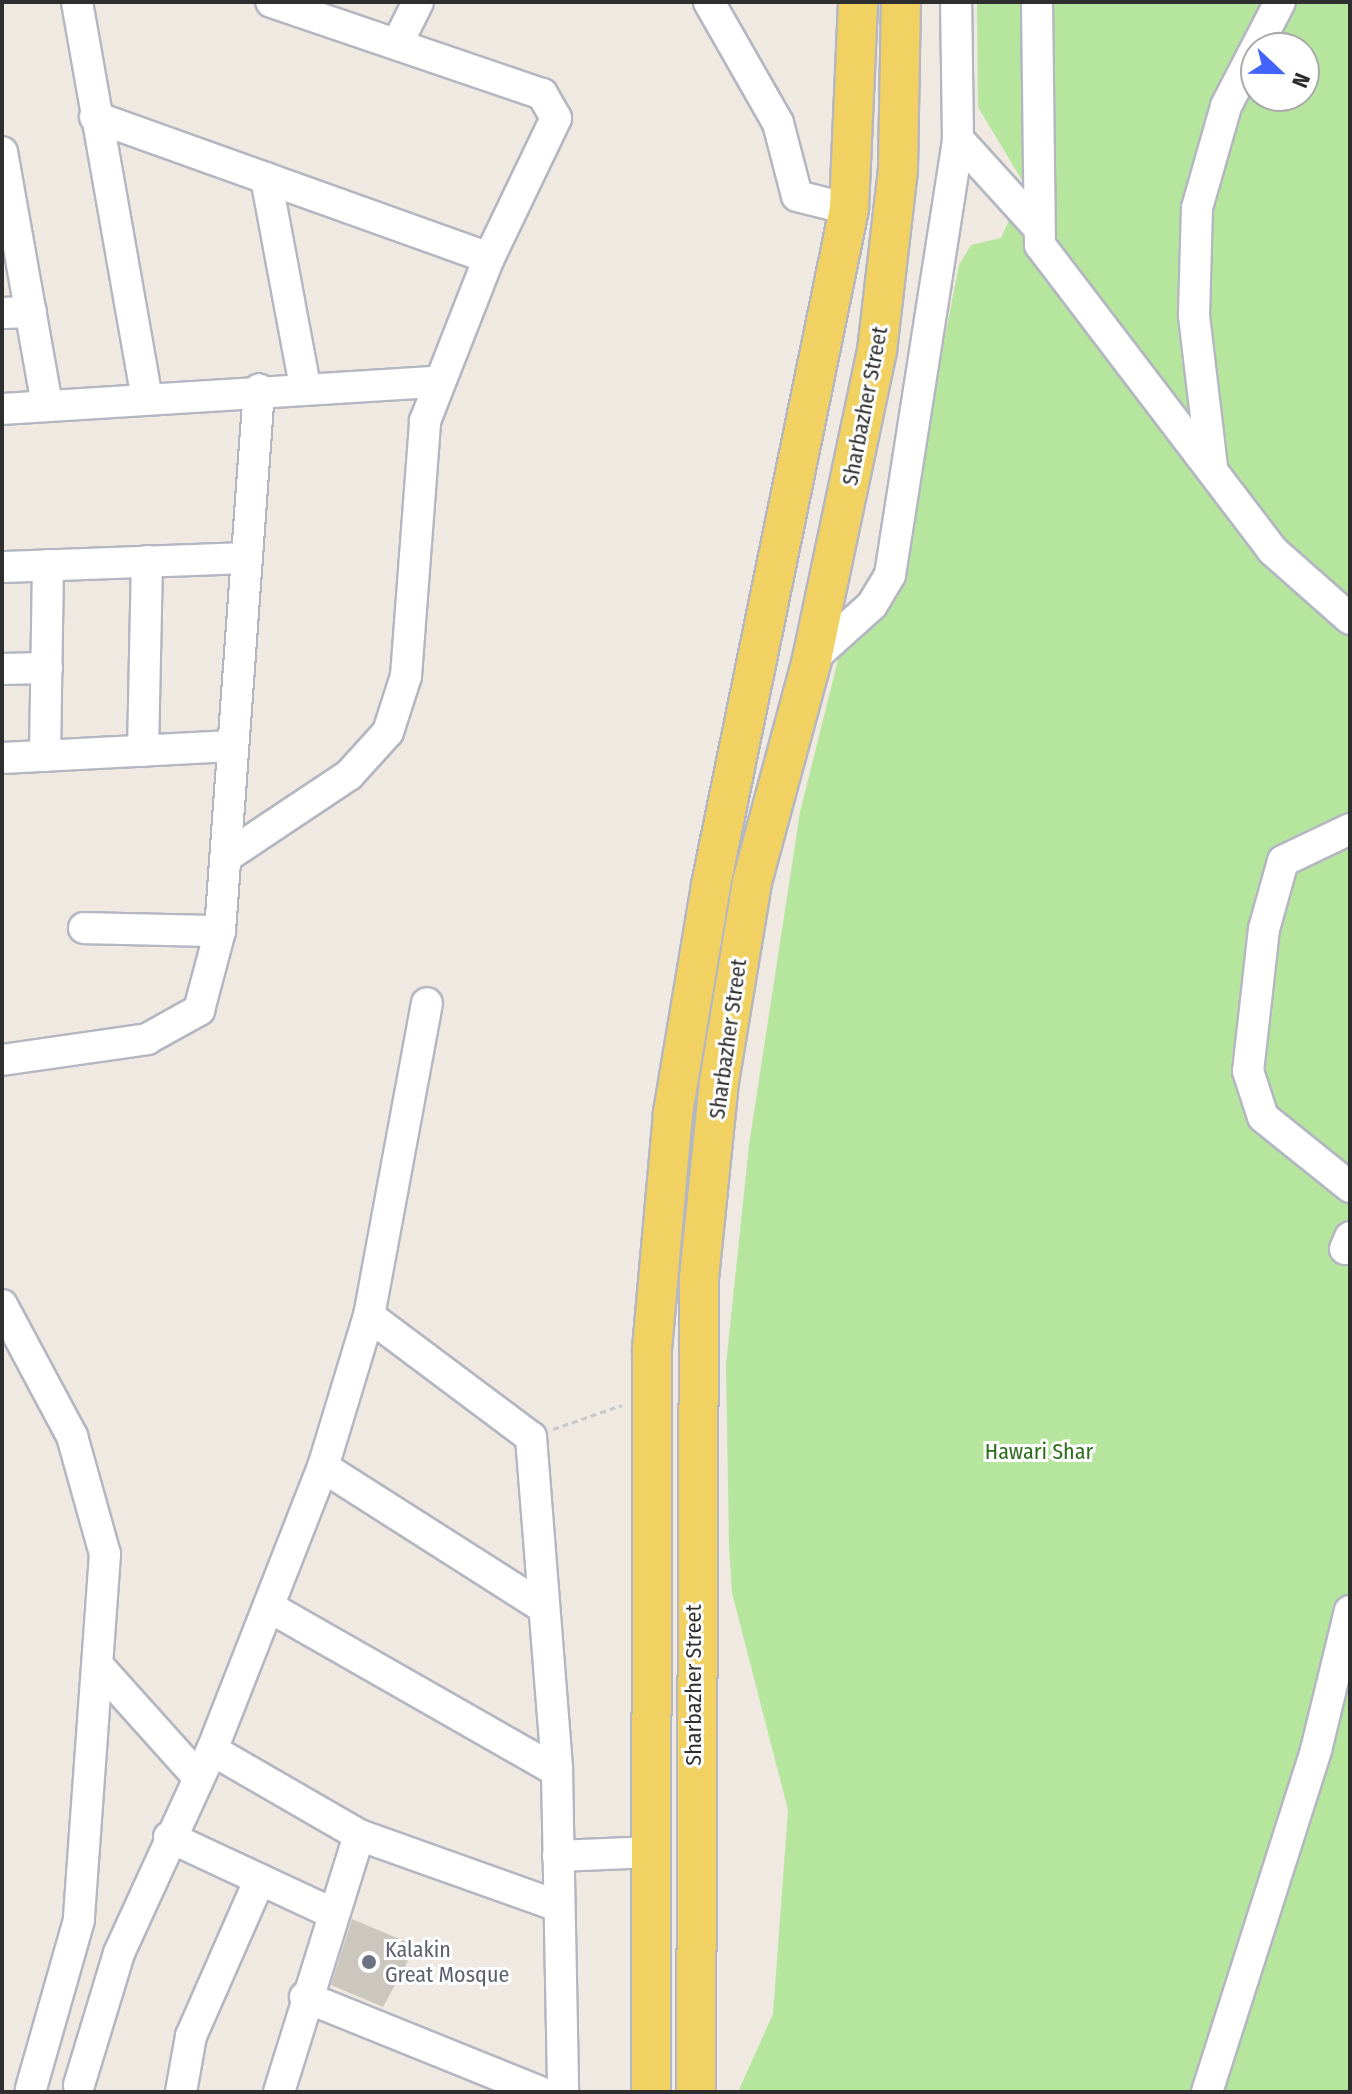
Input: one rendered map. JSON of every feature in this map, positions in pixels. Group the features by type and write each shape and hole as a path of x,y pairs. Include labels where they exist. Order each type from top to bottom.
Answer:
{"main road":[{"name":"Sharbazher Street","path":"651,2092 652,1395 685,1041 849,209 858,2"},
{"name":"Sharbazher Street","path":"696,2092 699,1278 725,1046 752,882 812,659 885,304 898,169 901,2"},
{"path":"685,1041 725,1046"}],"street":[{"path":"77,2 147,399"},
{"path":"226,857 349,775 388,732 406,676 425,421 437,382 489,258 556,118 552,103 397,44 271,2"},
{"path":"397,44 418,2"},
{"path":"709,2 778,123 797,196 849,209"},
{"path":"812,659 872,605 890,575 958,139 956,2"},
{"path":"1037,2 1037,226 1048,259 1304,584 1350,619"},
{"path":"1212,469 1194,315 1197,208 1226,106 1280,2"},
{"path":"95,117 489,258"},
{"path":"958,139 1037,226"},
{"path":"2,152 17,312 47,405"},
{"path":"266,178 305,387"},
{"path":"2,409 259,389 437,382"},
{"path":"2,1060 147,1039 199,1010 220,931 259,389"},
{"path":"2,567 246,558"},
{"path":"143,751 147,561"},
{"path":"45,756 48,565"},
{"path":"2,669 47,668"},
{"path":"2,758 231,746"},
{"path":"1350,829 1283,861 1264,929 1248,1071 1263,1117 1350,1187"},
{"path":"84,928 220,931"},
{"path":"30,2090 54,2079 82,2088 119,1953 169,1837 212,1750 271,1608 323,1467 369,1316 427,1003"},
{"path":"2,1305 59,1409 101,1523 101,1669 79,1920 30,2090"},
{"path":"369,1316 531,1437 557,1771 563,2092"},
{"path":"323,1467 543,1607"},
{"path":"271,1608 557,1771"},
{"path":"1207,2092 1316,1750 1350,1611"},
{"path":"101,1669 198,1777"},
{"path":"212,1750 359,1835 558,1906"},
{"path":"279,2092 330,1912 359,1835"},
{"path":"169,1837 330,1912"},
{"path":"558,1856 653,1852"},
{"path":"181,2092 191,2036 260,1879"},
{"path":"305,1997 540,2092"}],"path":[{"path":"531,1437 652,1395"}],"green space":[{"name":"Hawari Shar","path":"977,2 1350,2 1350,2092 738,2092 773,2014 788,1810 732,1593 729,1546 726,1365 749,1145 800,812 839,656 894,597 959,265 971,245 1001,238 1025,185 978,107"}],"building":[{"path":"352,1919 416,1946 383,2007 331,1985"}],"place":[{"name":"Kalakin Great Mosque","path":"369,1962"}]}
